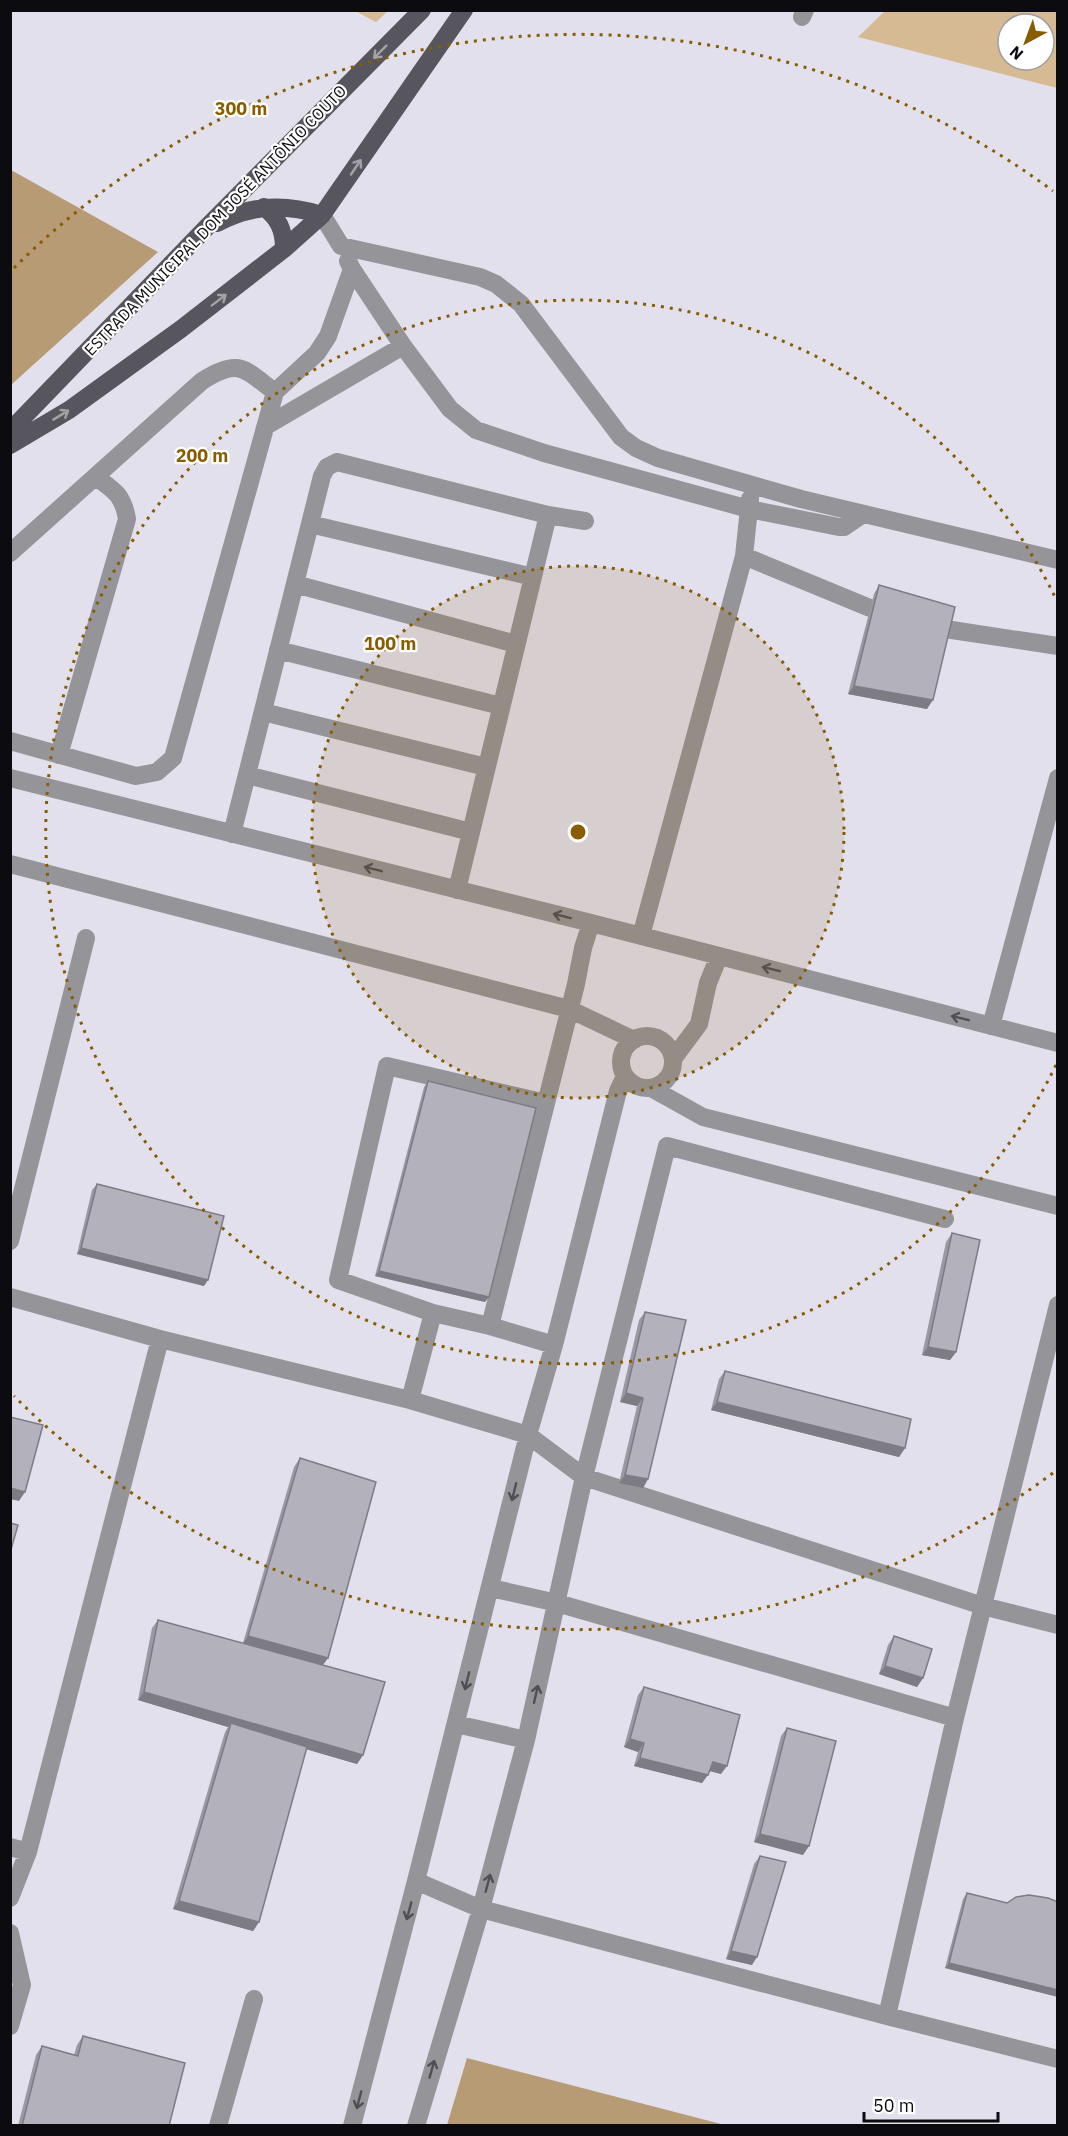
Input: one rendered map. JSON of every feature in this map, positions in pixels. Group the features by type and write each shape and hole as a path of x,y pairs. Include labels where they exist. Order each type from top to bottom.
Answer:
{"main road":[{"name":"ESTRADA MUNICIPAL DOM JOSÉ ANTÔNIO COUTO","path":"10,431 204,230 422,10"},
{"path":"10,445 79,403 181,329 284,249 322,215 464,10"},
{"path":"264,207 279,223 284,233 284,249"},
{"path":"204,230 233,214 264,207 303,209 322,215"}],"lane":[{"path":"322,215 352,269 403,346 450,409 476,430 544,453 749,509 839,527 844,527 863,514"},
{"path":"341,246 480,277 496,284 521,304 621,437 636,448 658,458 801,500 1058,560"},
{"path":"10,741 136,776 157,772 173,758 275,392 317,353 328,336 352,269"},
{"path":"266,426 403,346"},
{"path":"10,553 202,381 219,370 231,367 245,370 275,392"},
{"path":"232,834 309,524 322,476 327,467 337,462 548,515 585,521"},
{"path":"59,755 127,519 124,502 117,493 96,477"},
{"path":"641,936 744,556 751,485"},
{"path":"457,890 548,515"},
{"path":"309,524 533,577"},
{"path":"744,556 870,608"},
{"path":"295,584 516,644"},
{"path":"945,629 1058,646"},
{"path":"278,650 501,706"},
{"path":"263,712 486,767"},
{"path":"247,775 471,832"},
{"path":"10,778 591,923 1058,1043"},
{"path":"991,1026 1058,778"},
{"path":"10,864 569,1009 634,1040"},
{"path":"490,1326 591,923"},
{"path":"10,1241 86,938"},
{"path":"673,1059 699,1024 708,983 719,956"},
{"path":"643,1036 654,1037 663,1042 670,1049 673,1059 673,1069 668,1078 661,1085 651,1088 641,1088 632,1083 625,1076 622,1066 622,1056 626,1047 643,1036"},
{"path":"546,1104 387,1066 338,1280 433,1314 490,1326 554,1345"},
{"path":"352,2126 491,1588 528,1435 554,1345 618,1091 625,1076"},
{"path":"651,1088 703,1118 1058,1206"},
{"path":"416,2126 481,1909 526,1740 584,1477 667,1146 945,1219"},
{"path":"10,1297 160,1339 410,1400 528,1435 584,1477 983,1605 1058,1625"},
{"path":"887,2016 955,1718 1058,1305"},
{"path":"410,1400 433,1314"},
{"path":"10,1898 19,1850 160,1339"},
{"path":"491,1588 557,1604 955,1718"},
{"path":"456,1724 526,1740"},
{"path":"416,1881 481,1909 1058,2059"},
{"path":"10,2026 16,1985 11,1939"},
{"path":"218,2126 254,1999"}],"shaded area":[{"path":"886,10 1057,11 1057,88 858,37"},
{"path":"355,11 388,11 376,22"},
{"path":"11,170 158,252 11,385"},
{"path":"467,2058 725,2125 447,2125"}],"building":[{"path":"879,585 955,607 933,700 854,686"},
{"path":"428,1081 536,1108 489,1297 379,1271"},
{"path":"97,1184 224,1216 208,1280 81,1248"},
{"path":"952,1233 980,1240 956,1352 928,1347"},
{"path":"645,1312 686,1320 648,1479 625,1475 643,1398 626,1393"},
{"path":"725,1371 911,1419 905,1448 717,1402"},
{"path":"10,1417 43,1425 25,1492 10,1488"},
{"path":"300,1458 376,1482 328,1658 248,1636"},
{"path":"10,1523 18,1525 10,1553"},
{"path":"158,1620 385,1682 363,1755 144,1692"},
{"path":"894,1636 932,1649 923,1678 885,1666"},
{"path":"644,1687 740,1715 727,1766 713,1762 708,1775 640,1758 644,1743 630,1739"},
{"path":"231,1723 307,1747 259,1922 179,1901"},
{"path":"787,1728 836,1741 809,1846 760,1834"},
{"path":"760,1856 786,1862 757,1957 731,1951"},
{"path":"967,1893 1007,1903 1016,1897 1029,1895 1058,1902 1058,1990 949,1963"},
{"path":"83,2036 185,2063 169,2126 22,2126 42,2046 78,2056"}]}
